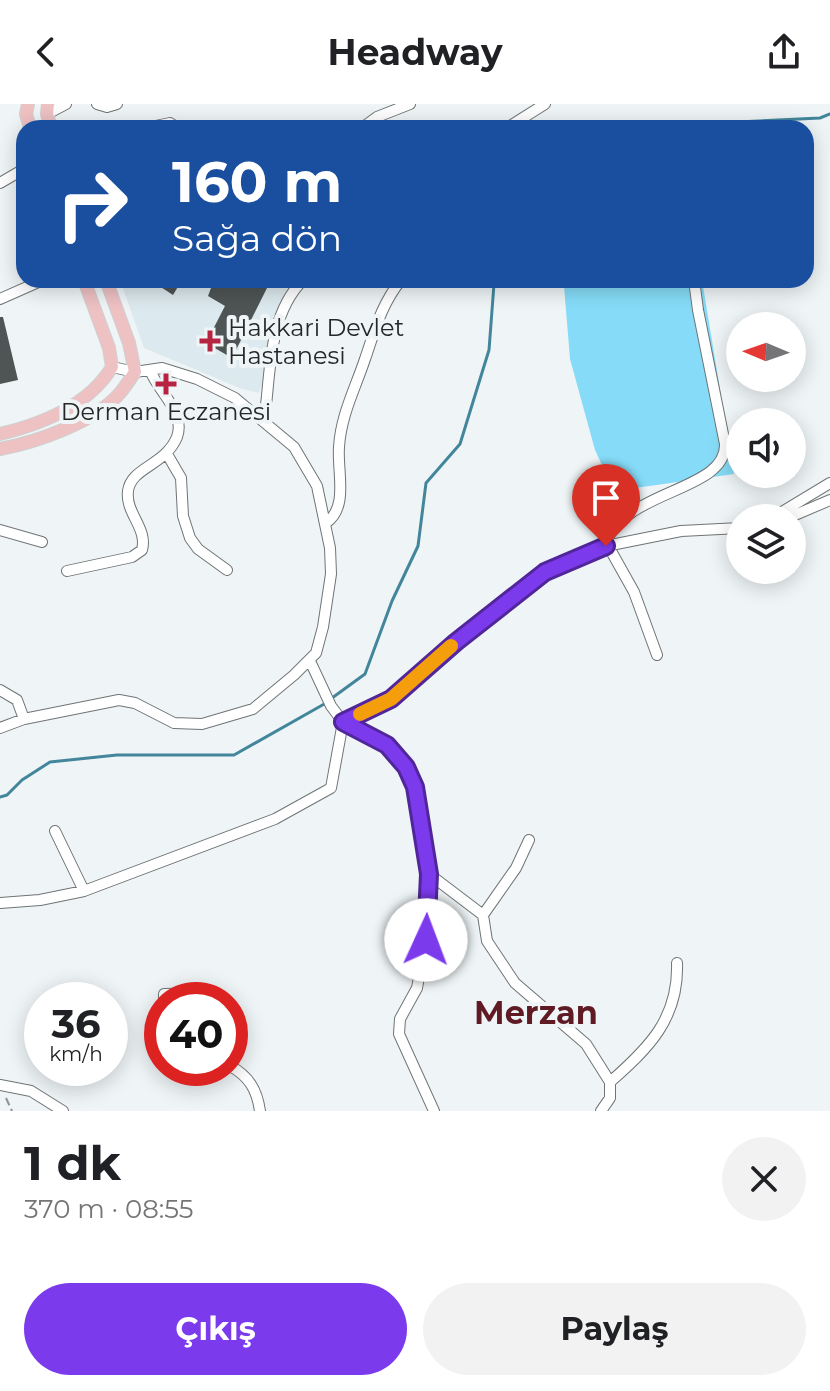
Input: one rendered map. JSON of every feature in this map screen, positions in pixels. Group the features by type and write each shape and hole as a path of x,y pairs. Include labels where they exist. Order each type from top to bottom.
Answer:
{"main road":[{"path":"0,434 35,425 61,412 103,381 112,367 109,348 87,288"},
{"path":"0,449 52,434 96,412 119,395 135,372 129,343 109,288"}],"street":[{"path":"47,109 66,104"},
{"path":"97,104 107,107 117,104"},
{"path":"374,104 377,117"},
{"path":"373,120 410,104"},
{"path":"519,120 541,105"},
{"path":"0,299 25,288"},
{"path":"264,422 273,345 280,317 295,288"},
{"path":"326,523 339,504 339,445 347,403 378,318 394,288"},
{"path":"657,655 625,572 606,546 607,537 628,513 692,483 719,466 725,454 695,288"},
{"path":"0,728 24,719 119,700 135,703 174,723 202,724 253,709 316,653 331,574 326,523 317,486 294,447 235,398 197,379 162,368 135,372 112,367"},
{"path":"67,571 99,566 141,552 143,536 131,510 129,487 136,475 167,454 178,435 178,421 150,370"},
{"path":"167,454 181,478 183,516 190,538 198,549 227,570"},
{"path":"795,504 830,483"},
{"path":"806,510 830,500"},
{"path":"343,722 391,699 456,642 545,572 606,546 681,531 726,529"},
{"path":"0,530 42,542"},
{"path":"310,661 331,706 343,722 387,745 406,767 415,787 429,874 426,940 417,988 400,1019 399,1034 434,1111"},
{"path":"0,690 17,700 24,719"},
{"path":"0,903 40,900 84,891 275,819 331,788 343,722"},
{"path":"55,831 84,891"},
{"path":"529,840 516,868 483,915 487,941 515,983 586,1044 610,1082 610,1098 601,1111"},
{"path":"429,874 483,915"},
{"path":"610,1082 644,1053 671,1012 678,983 677,963"},
{"path":"248,1080 253,1084 260,1111"},
{"path":"0,1088 31,1091 63,1111"}],"path":[{"path":"0,1088 12,1111"}],"shaded area":[{"name":"Hakkari Devlet Hastanesi","path":"123,288 290,288 281,333 259,393 242,389 144,348"},
{"path":"564,288 703,288 726,426 726,475 614,491 595,450 570,359"}],"building":[{"path":"162,288 177,288 173,295"},
{"name":"Hakkari Devlet Hastanesi","path":"211,288 267,288 232,358 206,343 225,306 208,296"},
{"path":"0,317 3,317 18,380 0,384"}],"waterway":[{"path":"778,120 820,118 830,114"},
{"path":"332,698 365,674 392,601 418,546 426,483 460,444 489,350 494,288"},
{"path":"0,797 50,762 117,755 234,755 326,703"}],"slow traffic":[{"path":"360,714 391,699 451,646"}],"place":[{"name":"Hakkari Devlet Hastanesi","path":"210,341"},
{"name":"Derman Eczanesi","path":"166,384"}],"district":[{"name":"Merzan","path":"536,1012"}],"route":[{"path":"426,940 429,874 415,787 406,767 387,745 343,722 391,699 456,642 545,572 606,546"}]}
